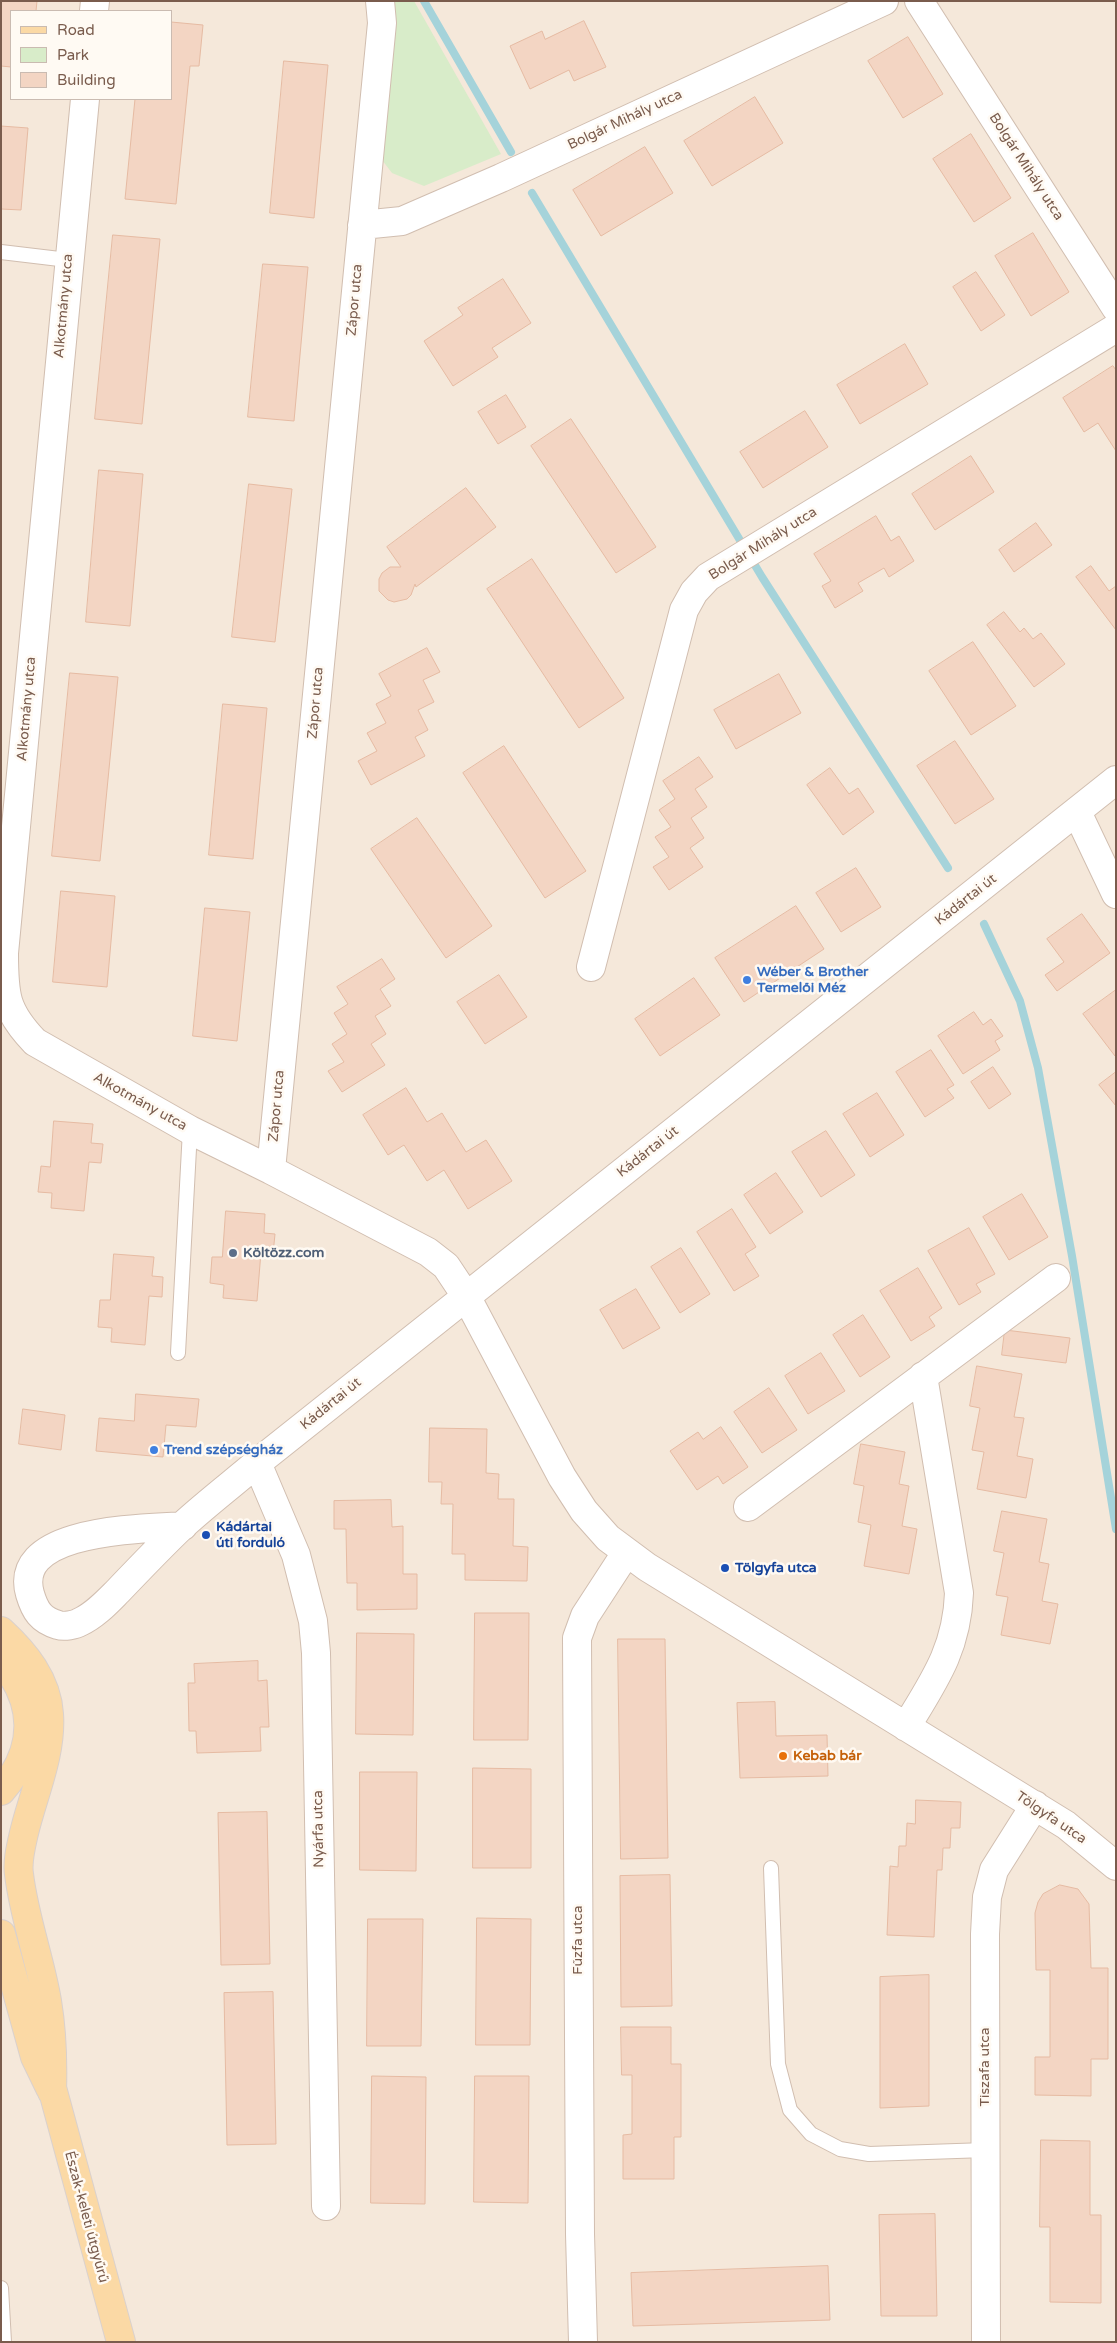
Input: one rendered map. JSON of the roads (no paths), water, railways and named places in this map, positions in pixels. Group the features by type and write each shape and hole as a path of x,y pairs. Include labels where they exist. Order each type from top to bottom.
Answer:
{"main road":[{"path":"1,1631 22,1652 36,1670 45,1691 49,1714 48,1738 22,1844 19,1873 47,2000 54,2052 52,2092"},
{"path":"1,1660 16,1678 25,1698 29,1720 28,1740 22,1760 5,1789"},
{"name":"Észak-keleti útgyűrű","path":"1,1877 52,2092 121,2342"},
{"name":"Észak-keleti útgyűrű","path":"1,1934 35,2057 52,2092"}],"street":[{"name":"Zápor utca","path":"271,1170 382,23 380,1"},
{"name":"Bolgár Mihály utca","path":"362,225 402,221 501,178 884,1"},
{"name":"Bolgár Mihály utca","path":"919,1 1116,308"},
{"name":"Alkotmány utca","path":"85,100 68,260 5,943 4,979 8,1005 18,1025 35,1042 190,1130 271,1170"},
{"name":"Bolgár Mihály utca","path":"591,967 684,610 694,592 708,577 1116,328"},
{"name":"Kádártai út","path":"183,1526 79,1536 54,1545 40,1556 30,1571 29,1590 34,1608 46,1622 62,1626 80,1622 97,1611 183,1526 257,1463 1116,780"},
{"path":"1077,812 1116,894"},
{"path":"271,1170 428,1252 446,1266 466,1296"},
{"path":"748,1507 1056,1278"},
{"name":"Tölgyfa utca","path":"466,1296 562,1477 584,1511 608,1538 626,1552 1066,1825 1116,1866"},
{"path":"906,1727 939,1672 950,1649 958,1618 958,1593 923,1376"},
{"name":"Nyárfa utca","path":"257,1463 296,1555 311,1613 316,1653 326,2206"},
{"name":"Fűzfa utca","path":"583,2342 580,2234 577,1638 585,1616 626,1552"},
{"name":"Tiszafa utca","path":"986,2342 984,1934 987,1898 994,1870 1035,1805"}],"lane":[{"path":"1,252 68,260"},
{"path":"178,1353 190,1130"},
{"path":"771,1868 778,2064 790,2110 811,2134 840,2149 869,2154 986,2150"},
{"path":"1,2288 4,2342"}],"waterway":[{"path":"424,1 511,152"},
{"path":"532,193 762,577 948,868"},
{"path":"984,924 1020,1001 1038,1068 1072,1256 1116,1529"}],"place":[{"name":"Wéber & Brother Termelői Méz","path":"747,980"},
{"name":"Költözz.com","path":"233,1253"},
{"name":"Trend szépségház","path":"154,1450"},
{"name":"Kádártai úti forduló","path":"206,1535"},
{"name":"Tölgyfa utca","path":"725,1568"},
{"name":"Kebab bár","path":"783,1756"}]}
